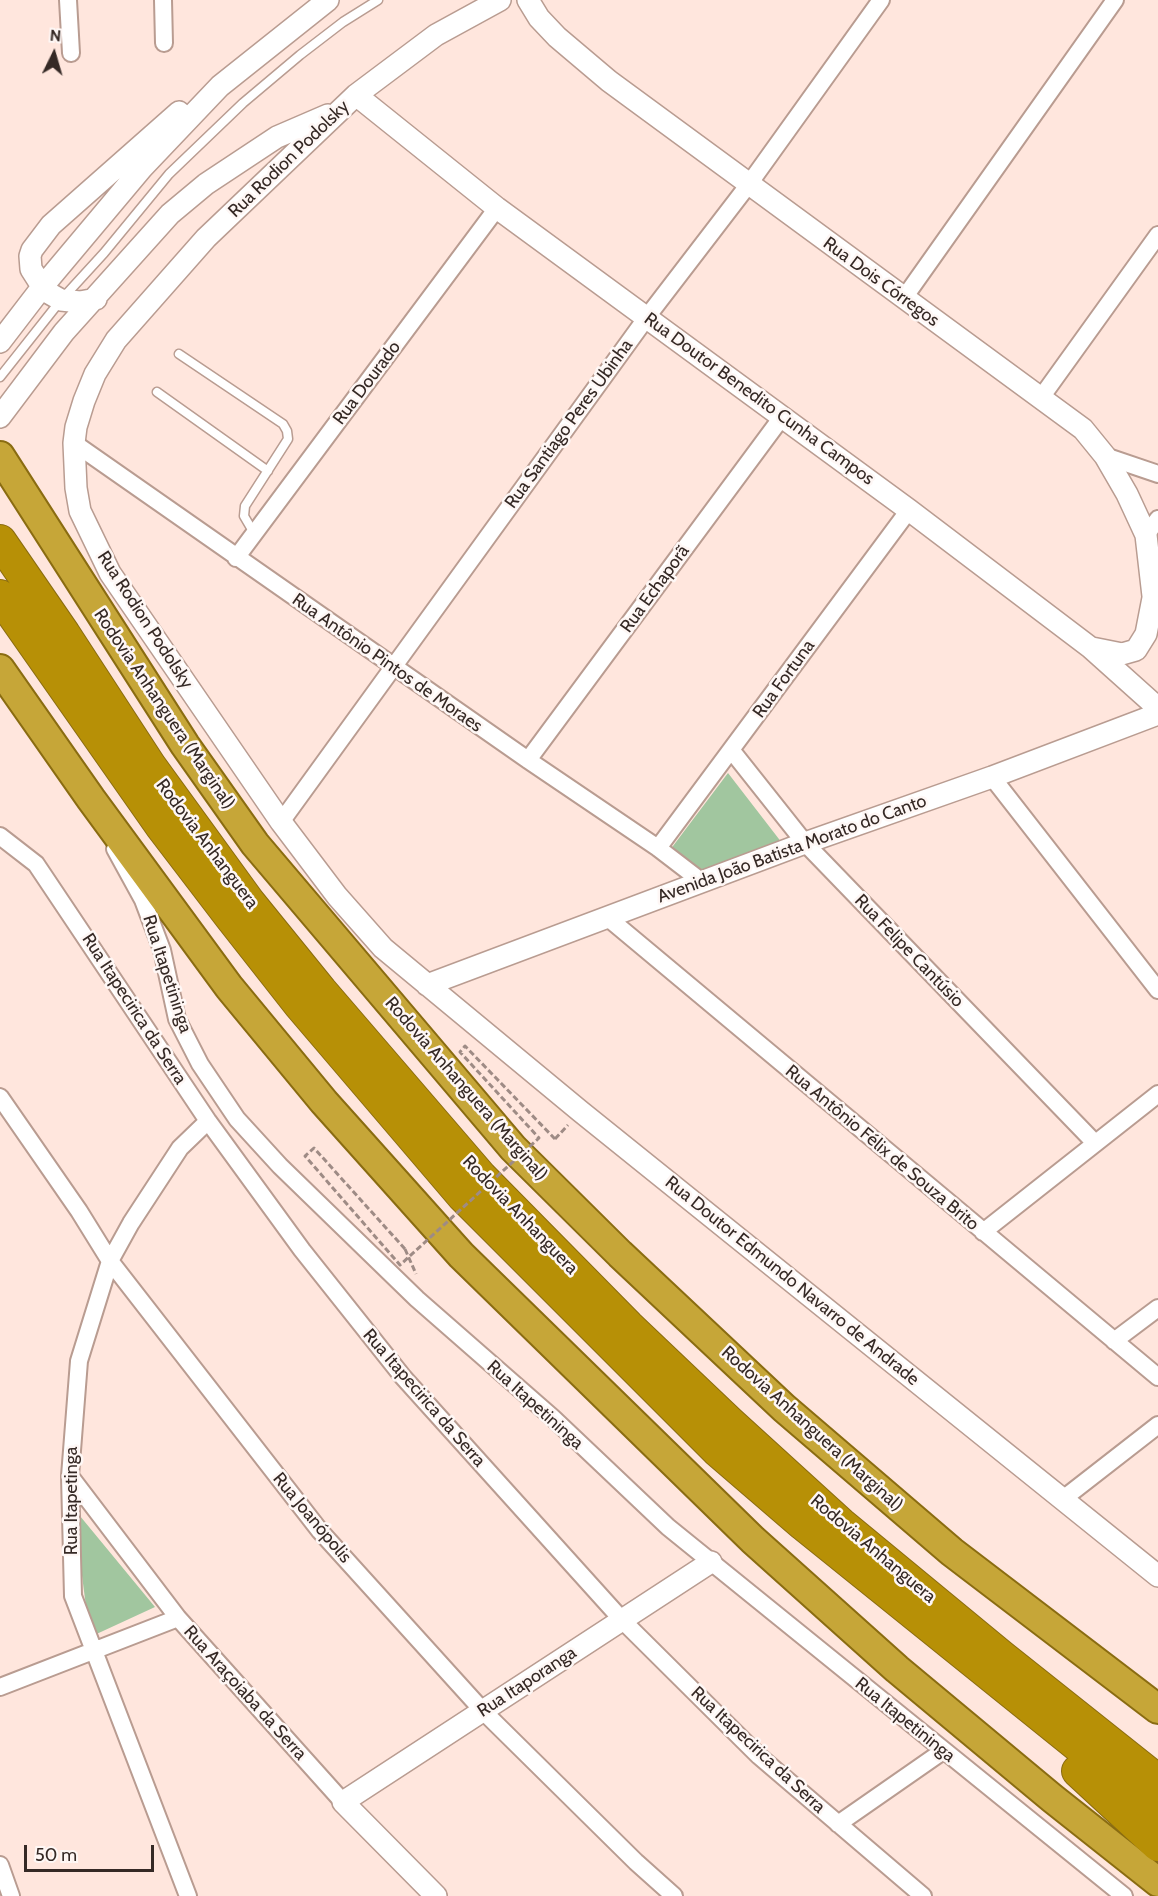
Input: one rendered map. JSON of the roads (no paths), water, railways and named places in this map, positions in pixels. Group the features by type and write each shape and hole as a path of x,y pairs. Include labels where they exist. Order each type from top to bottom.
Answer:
{"highway":[{"name":"Rodovia Anhanguera (Marginal)","path":"0,456 185,745 255,844 513,1148 620,1254 784,1408 952,1552 1158,1709"},
{"path":"0,521 64,634"},
{"name":"Rodovia Anhanguera","path":"0,541 150,766 248,901 321,991 481,1177 628,1326 841,1524 1158,1781"},
{"name":"Rodovia Anhanguera","path":"0,596 162,827 230,916 300,1005 463,1196 717,1450 803,1524 1158,1810"},
{"path":"0,669 91,799 229,987 324,1102 461,1255 753,1540 888,1662 1052,1798 1158,1882"},
{"path":"803,1524 1158,1845"}],"street":[{"path":"68,0 71,53"},
{"path":"162,0 164,43"},
{"path":"0,342 43,286 142,168 220,86 328,0"},
{"name":"Rua Rodion Podolsky","path":"427,985 383,948 337,897 281,822 110,573 80,511 76,488 74,443 84,400 95,374 116,340 206,238 349,102 436,35 500,0"},
{"name":"Rua Dois Córregos","path":"528,0 539,18 557,37 609,81 1083,429 1105,456 1127,494 1152,527 1156,605 1146,634 1136,650 1130,667 1130,682"},
{"name":"Rua Santiago Peres Ubinha","path":"281,822 647,317 749,184 881,0"},
{"path":"904,298 1115,0"},
{"path":"96,298 80,302 61,300 47,292 32,268 30,256 37,241 51,225 188,104 220,86"},
{"path":"0,417 64,332 170,214 206,184 277,137 349,102"},
{"name":"Rua Doutor Benedito Cunha Campos","path":"349,102 909,510 1091,648 1158,708"},
{"name":"Rua Dourado","path":"236,558 497,208"},
{"path":"1040,399 1158,235"},
{"name":"Rua Echaporã","path":"528,760 782,417"},
{"name":"Rua Antônio Pintos de Moraes","path":"74,443 236,558 658,848 701,881"},
{"path":"1105,456 1158,474"},
{"name":"Rua Fortuna","path":"658,848 909,510"},
{"path":"1091,648 1122,654 1136,650 1147,650 1158,654"},
{"name":"Avenida João Batista Morato do Canto","path":"427,985 701,881 992,777 1158,714"},
{"name":"Rua Felipe Cantúsio","path":"732,751 805,843 1095,1143"},
{"path":"992,777 1158,990"},
{"name":"Rua Itapetininga","path":"91,799 127,873 143,900 162,950 177,1019 200,1064 237,1119 280,1166 417,1299 553,1418 668,1527 1125,1896"},
{"name":"Rua Itapecirica da Serra","path":"0,836 36,864 81,928 207,1121 302,1250 403,1377 623,1621 759,1756 923,1896"},
{"name":"Rua Antônio Félix de Souza Brito","path":"608,917 1158,1377"},
{"name":"Rua Doutor Edmundo Navarro de Andrade","path":"427,985 1158,1576"},
{"path":"983,1232 1158,1094"},
{"name":"Rua Joanópolis","path":"0,1097 79,1211 110,1261 320,1531 483,1711 636,1862 674,1896"},
{"name":"Rua Itapetinga","path":"188,1896 73,1596 70,1476 79,1361 110,1261 131,1223 180,1148 207,1121"},
{"path":"1114,1341 1158,1308"},
{"path":"1063,1499 1158,1425"},
{"name":"Rua Araçoiaba da Serra","path":"70,1476 178,1618 343,1802 436,1896"},
{"name":"Rua Itaporanga","path":"343,1802 711,1562"},
{"path":"0,1687 178,1618"},
{"path":"838,1824 944,1751"},
{"path":"0,1865 12,1896"}],"lane":[{"path":"0,377 61,300 104,253 169,174 243,103 343,22 378,0"},
{"path":"179,354 286,427 288,439 245,506 244,516 254,534"},
{"path":"157,392 268,471"}]}
